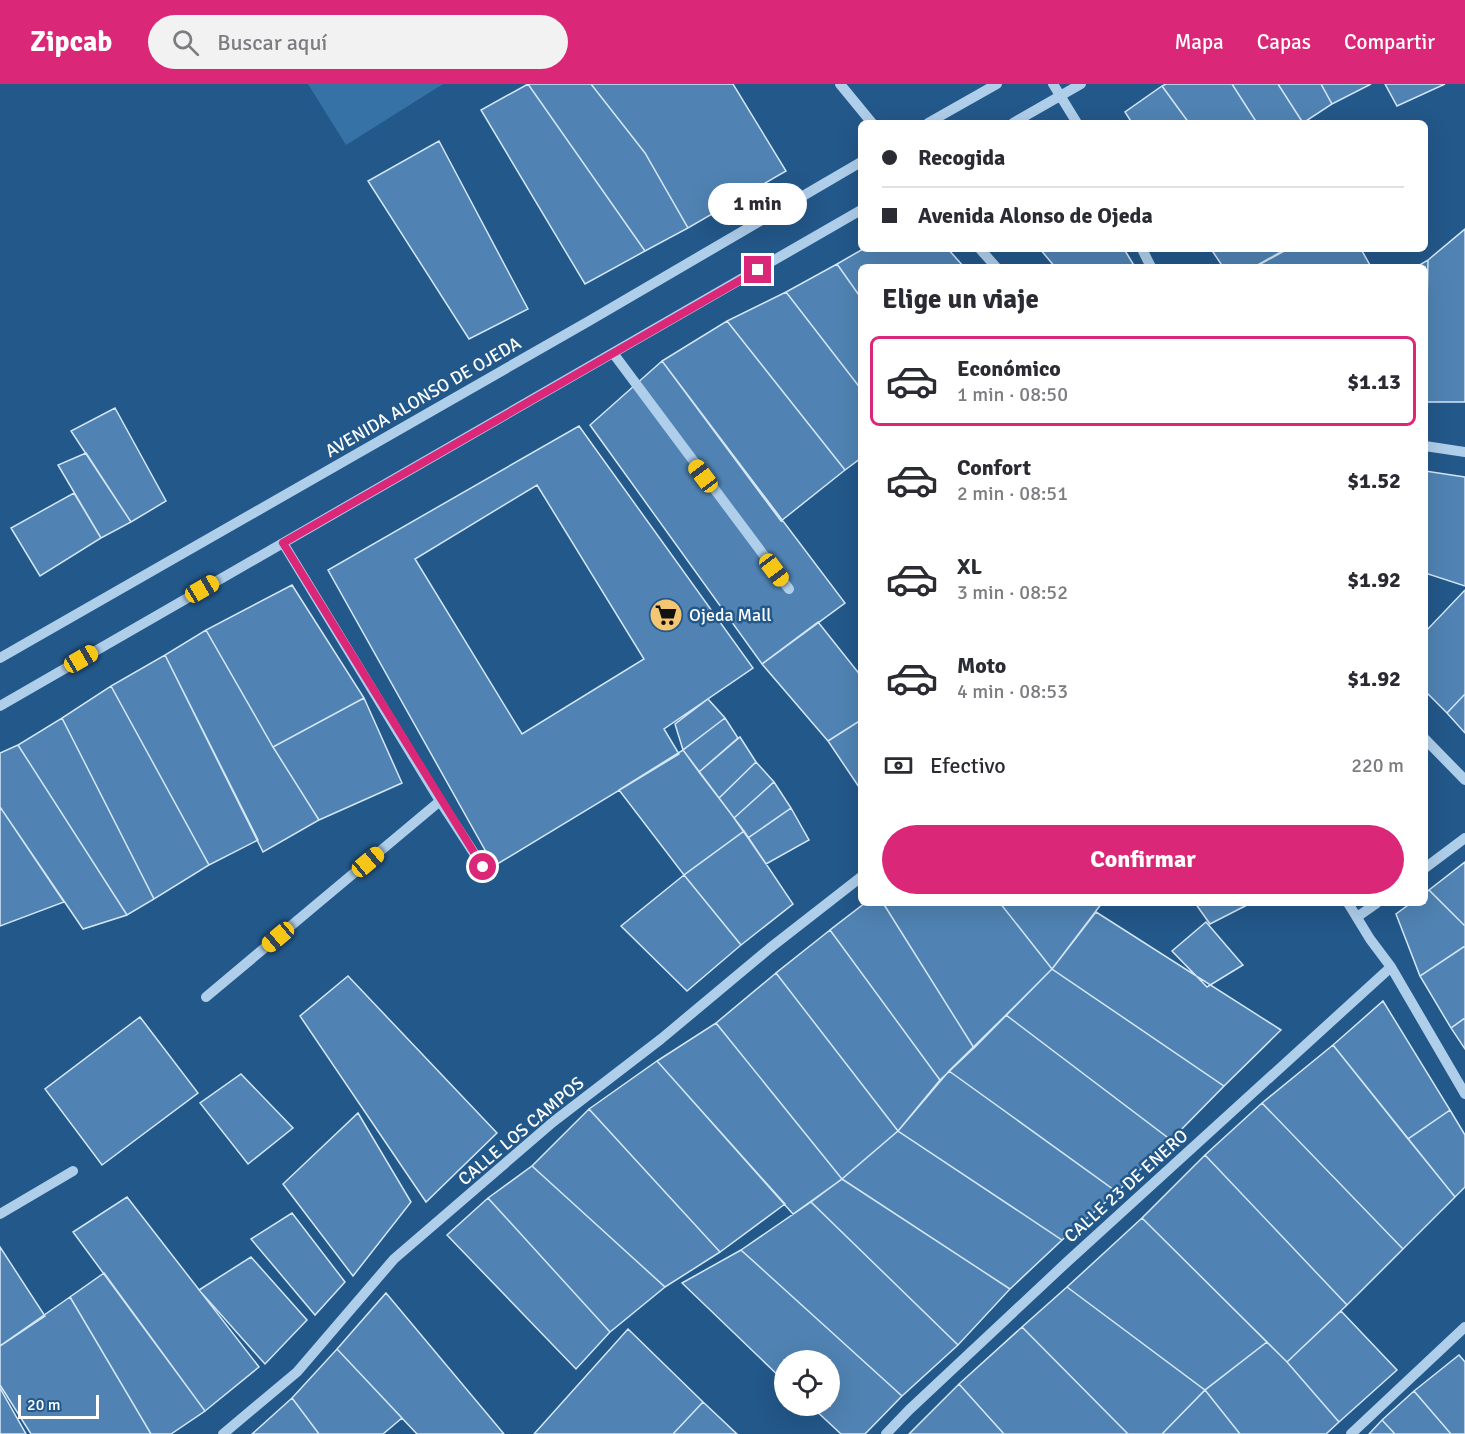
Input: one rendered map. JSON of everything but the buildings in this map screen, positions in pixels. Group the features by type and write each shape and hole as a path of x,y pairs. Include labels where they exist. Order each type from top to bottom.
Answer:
{"street":[{"path":"840,84 870,120"},
{"path":"933,120 997,84"},
{"path":"1053,84 1075,120"},
{"path":"1018,120 1081,84"},
{"name":"AVENIDA ALONSO DE OJEDA","path":"0,658 858,164"},
{"path":"0,706 858,212"},
{"path":"983,252 993,264"},
{"path":"613,353 789,589"},
{"path":"1428,446 1465,452"},
{"path":"283,543 440,801 483,867"},
{"path":"1428,742 1465,780"},
{"path":"206,997 440,801"},
{"path":"1428,866 1465,838"},
{"name":"CALLE LOS CAMPOS","path":"223,1434 297,1372 394,1259 553,1122 661,1039 770,948 858,879"},
{"path":"1350,906 1370,939 1391,967 1465,1094"},
{"path":"1358,917 1373,906"},
{"name":"CALLE 23 DE ENERO","path":"886,1434 1066,1262 1391,967"},
{"path":"0,1214 73,1171"},
{"path":"1352,1434 1465,1327"}],"shaded area":[{"path":"308,84 443,84 346,145"}],"place":[{"name":"Ojeda Mall","path":"666,615"}],"route":[{"path":"483,867 440,801 283,543 758,270"}]}
